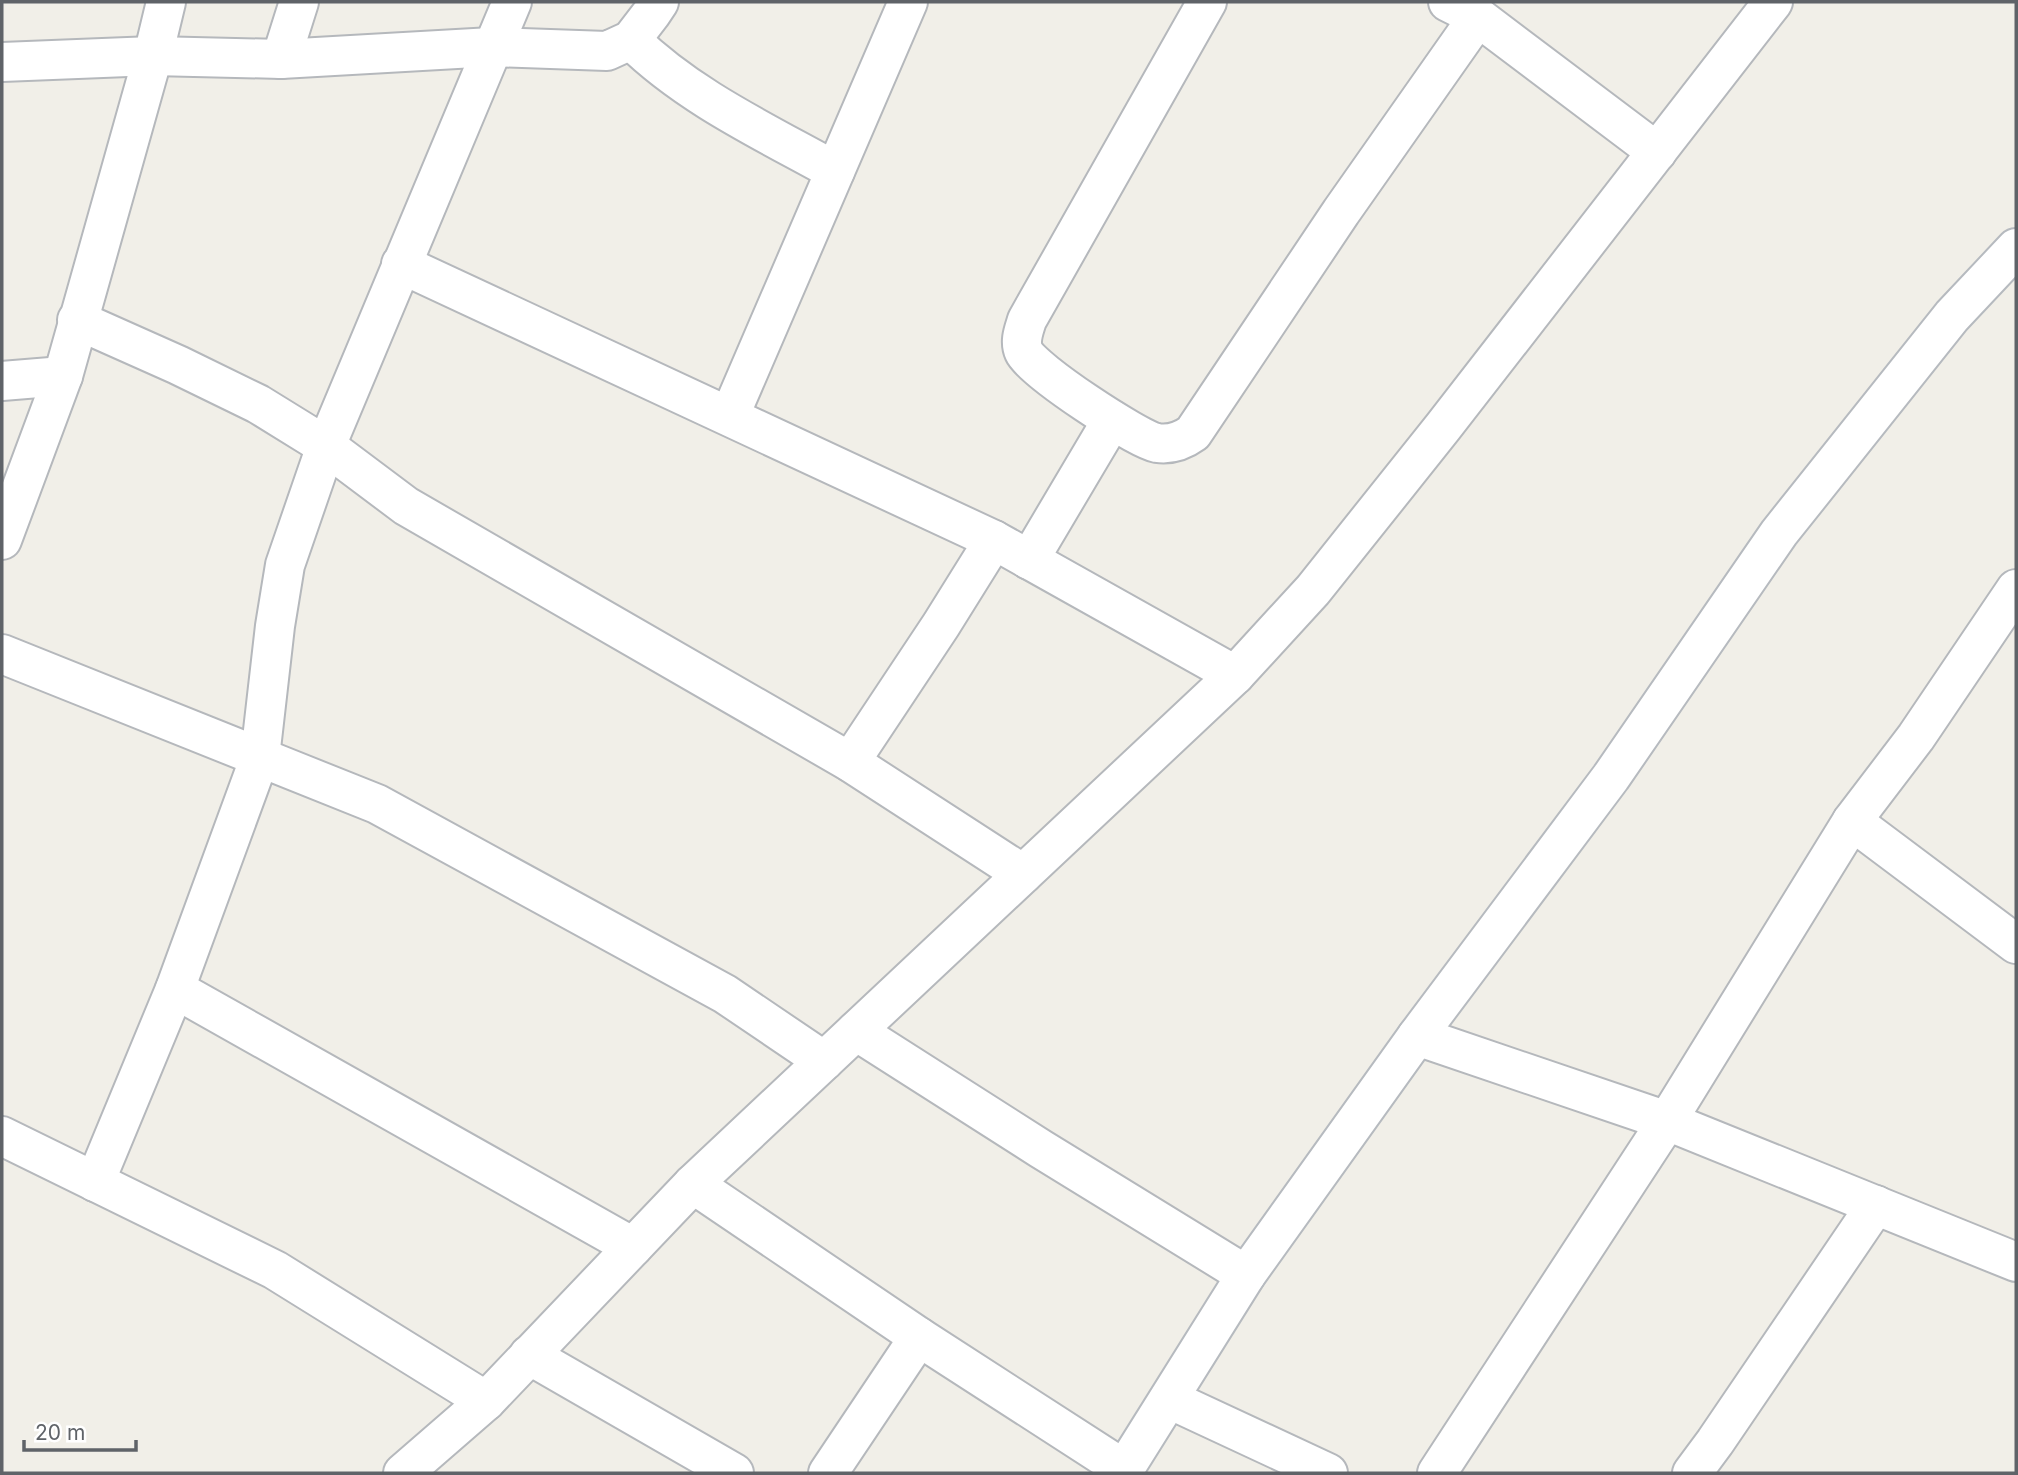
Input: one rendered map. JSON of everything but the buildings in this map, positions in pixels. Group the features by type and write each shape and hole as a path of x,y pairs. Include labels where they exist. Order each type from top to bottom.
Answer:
{"street":[{"path":"2,540 62,376 166,2"},
{"path":"281,58 299,2"},
{"path":"95,1182 175,989 260,757 285,565 326,446 512,2"},
{"path":"2,62 153,56 281,58 492,47 607,51 631,40 659,2"},
{"path":"730,415 908,2"},
{"path":"1208,2 1027,320 1022,336 1024,352 1040,370 1112,420 1156,443 1180,442 1193,433 1341,212 1463,10 1657,152"},
{"path":"403,1473 485,1401 693,1184 1235,675 1313,590 1773,2"},
{"path":"631,40 655,64 711,102 835,171"},
{"path":"693,1184 1124,1472 1246,1275 1417,1035 1611,777 1779,533 1952,316 2016,248"},
{"path":"401,264 994,540 1235,675"},
{"path":"77,320 258,404 326,446 406,506 850,762 1023,874"},
{"path":"2,381 62,376"},
{"path":"1029,560 1112,420"},
{"path":"850,762 994,540"},
{"path":"1437,1473 1667,1121 1852,821 1916,737 2016,589"},
{"path":"2,654 377,804 725,994 824,1060"},
{"path":"1852,821 2016,944"},
{"path":"175,989 633,1247"},
{"path":"856,1031 1246,1275"},
{"path":"1417,1035 1667,1121 2016,1262"},
{"path":"2,1136 275,1270 485,1401"},
{"path":"1692,1473 1723,1432 1876,1205"},
{"path":"828,1473 919,1337"},
{"path":"529,1355 734,1473"},
{"path":"1169,1399 1328,1473"}]}
